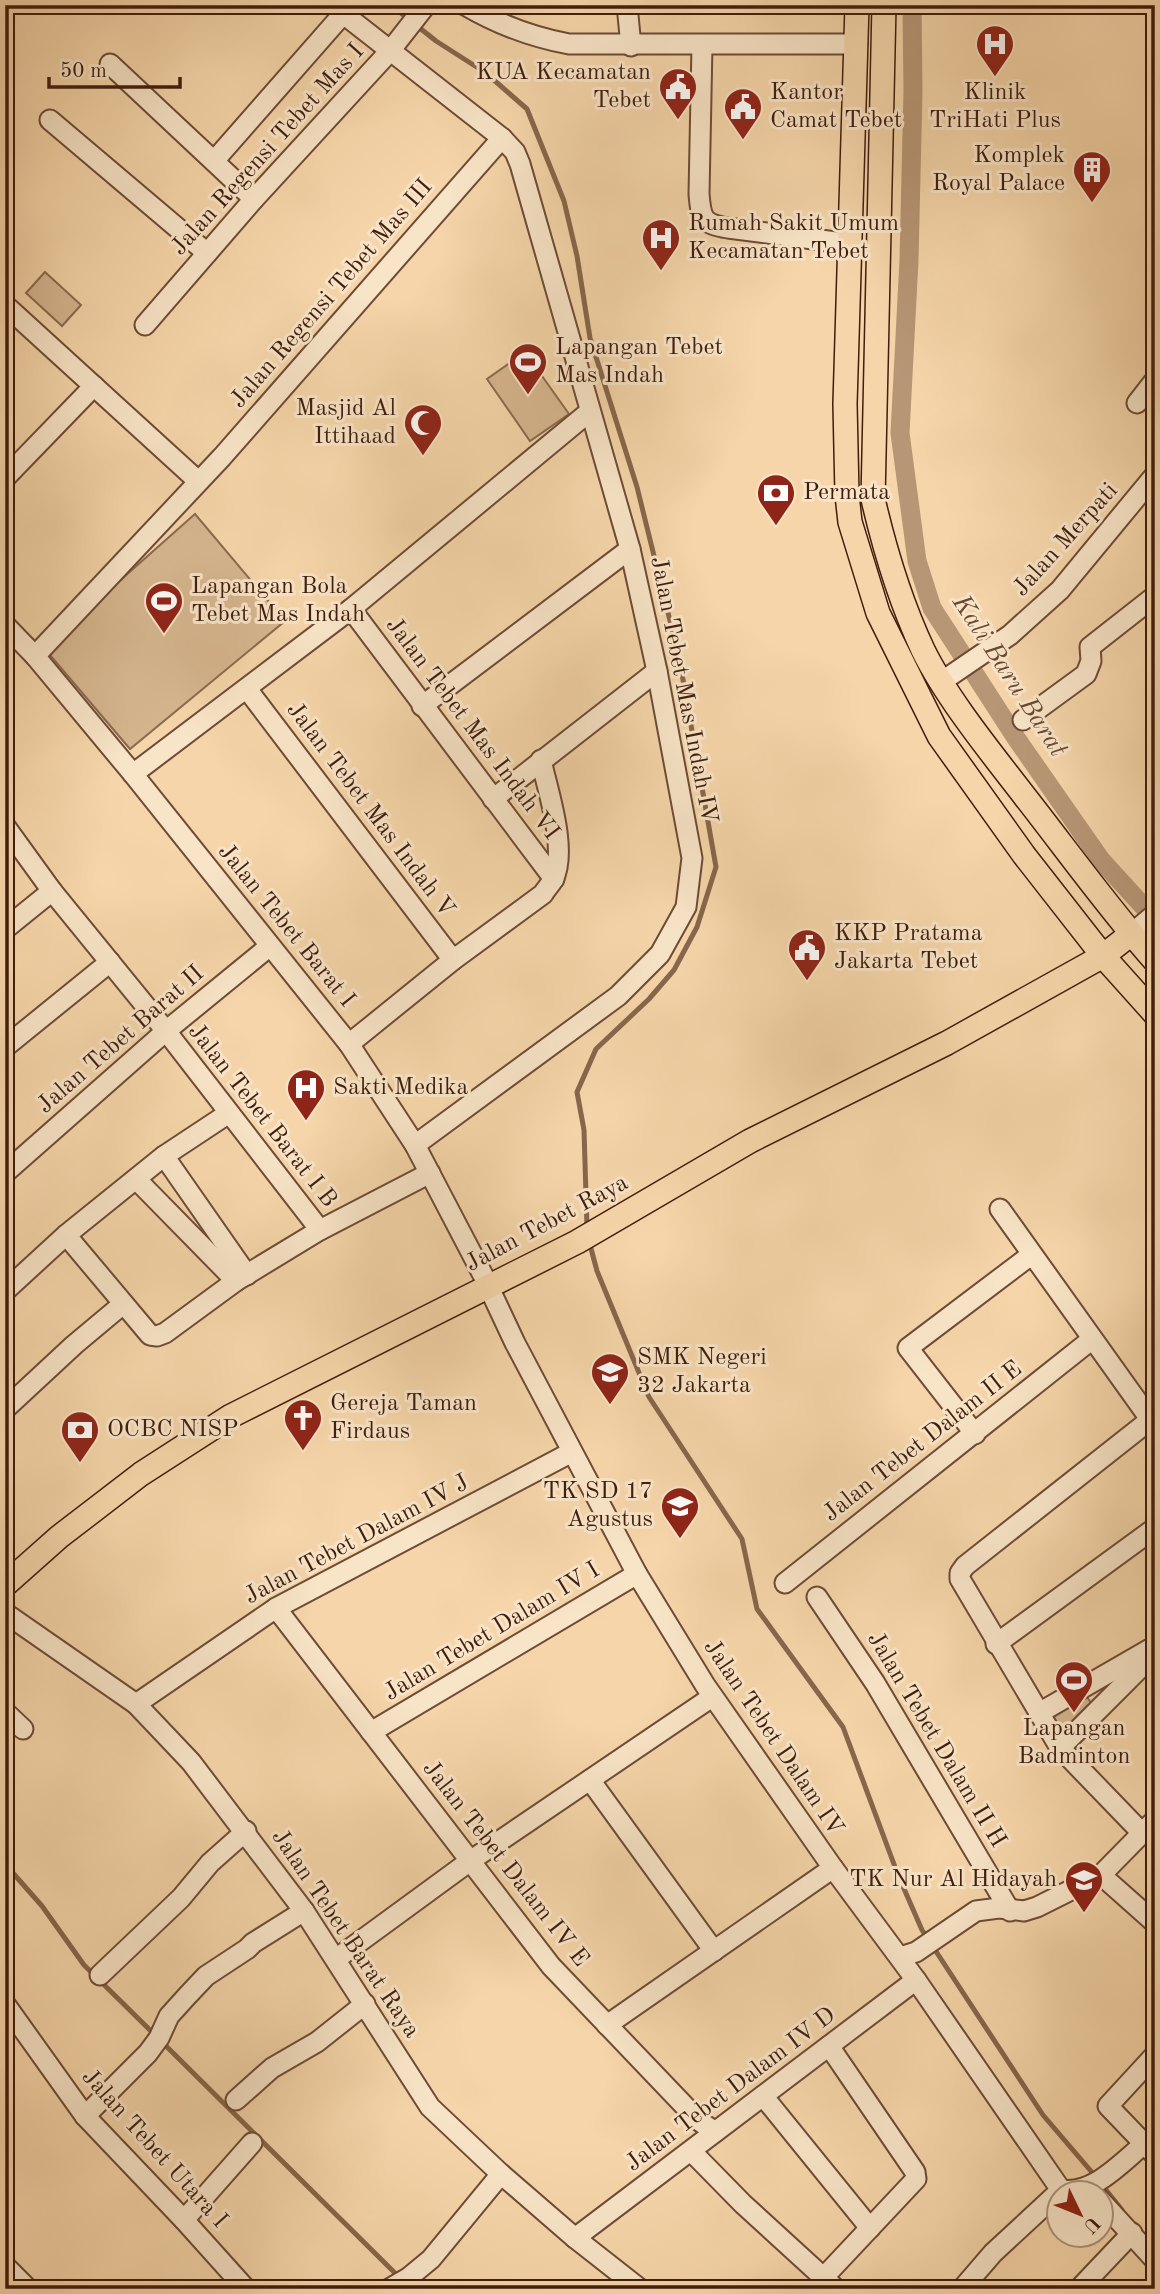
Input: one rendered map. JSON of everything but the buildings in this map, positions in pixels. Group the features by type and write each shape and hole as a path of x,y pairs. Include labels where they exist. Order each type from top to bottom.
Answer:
{"main road":[{"path":"857,5 845,404 849,516 878,613 929,720 1024,855 1103,956 1155,1014"},
{"path":"884,5 873,486 884,547 923,650 950,676 999,763 1135,930 1155,961"},
{"path":"849,516 876,512"},
{"name":"Jalan Tebet Raya","path":"5,1585 59,1537 141,1474 231,1416 586,1237 750,1141 938,1048 1103,956 1135,930"}],"street":[{"name":"Jalan Regensi Tebet Mas I","path":"145,325 254,199 395,45 426,5"},
{"path":"465,5 494,22 536,38 569,44 857,44"},
{"path":"627,5 631,46"},
{"name":"Jalan Tebet Mas Indah IV","path":"338,10 395,45 515,152 630,549 657,671 692,858 686,907 660,954 618,996 415,1145"},
{"path":"214,161 338,10"},
{"path":"702,45 699,194 701,214 705,221 720,227 850,244"},
{"path":"110,64 254,199"},
{"path":"50,120 207,253"},
{"name":"Jalan Regensi Tebet Mas III","path":"35,656 198,481 502,138"},
{"path":"5,305 198,481"},
{"path":"1137,403 1155,380"},
{"path":"5,478 94,386"},
{"path":"133,774 351,610 589,412"},
{"name":"Jalan Merpati","path":"950,676 1010,635 1059,590 1155,475"},
{"path":"422,706 630,549"},
{"path":"1023,720 1086,674 1091,661 1090,647 1155,596"},
{"name":"Jalan Tebet Mas Indah VI","path":"351,610 554,879"},
{"name":"Jalan Tebet Barat I","path":"5,625 35,656 133,774 349,1044 415,1145 489,1286"},
{"path":"493,799 657,671"},
{"name":"Jalan Tebet Mas Indah V","path":"247,689 453,960"},
{"path":"349,1044 453,960 543,894 554,879 558,854 554,816 541,760"},
{"name":"Jalan Tebet Barat I B","path":"5,826 52,891 166,1031 320,1230"},
{"path":"5,929 52,891"},
{"path":"1135,930 1155,914"},
{"name":"Jalan Tebet Barat II","path":"5,1173 166,1031 270,946"},
{"path":"5,1047 110,962"},
{"path":"5,1291 66,1235 164,1156 229,1113"},
{"path":"164,1156 241,1278"},
{"path":"66,1235 150,1335 156,1336 165,1333 241,1278 320,1230 430,1173"},
{"path":"136,1179 241,1278"},
{"path":"908,1954 965,1917 986,1908 1024,1911 1101,1875 1148,1827 1060,1748 996,1644 960,1579 960,1573 965,1566 1152,1423 999,1209"},
{"path":"975,1434 908,1348 1031,1255"},
{"name":"Jalan Tebet Dalam IV","path":"489,1286 637,1574 712,1697 833,1868 908,1954 916,1980 1053,2178"},
{"path":"5,1409 123,1304"},
{"name":"Jalan Tebet Dalam II E","path":"785,1583 1091,1340"},
{"name":"Jalan Tebet Dalam IV J","path":"136,1704 276,1608 572,1452"},
{"path":"996,1644 1155,1528"},
{"name":"Jalan Tebet Dalam IV I","path":"371,1732 637,1574"},
{"name":"Jalan Tebet Dalam II H","path":"817,1597 875,1683 1010,1911"},
{"name":"Jalan Tebet Dalam IV E","path":"276,1608 551,1966 698,2120 715,2132"},
{"name":"Jalan Tebet Barat Raya","path":"5,1613 136,1704 191,1762 304,1910 430,2107 501,2174 637,2288"},
{"path":"1039,1713 1155,1646"},
{"path":"1060,1748 1155,1653"},
{"path":"336,1958 470,1861 712,1697"},
{"path":"5,1712 23,1729"},
{"path":"590,1780 714,1951"},
{"path":"100,1975 181,1898 209,1863 246,1831"},
{"path":"607,2025 833,1868"},
{"path":"1101,1875 1155,1923"},
{"path":"85,2116 153,2047 169,2016 206,1976 304,1910"},
{"name":"Jalan Tebet Dalam IV D","path":"575,2238 916,1980"},
{"name":"Jalan Tebet Utara I","path":"5,2004 85,2116 246,2289"},
{"path":"236,2100 272,2067 323,2038 365,2004"},
{"path":"691,2151 743,2204 830,2283 870,2228 914,2182 915,2172 829,2046"},
{"path":"1109,2178 1149,2149 1108,2106 1155,2055"},
{"path":"763,2096 870,2228"},
{"path":"184,2220 252,2143"},
{"path":"397,2284 443,2246 501,2174"},
{"path":"962,2289 992,2253 1044,2206"},
{"path":"1114,2211 1155,2260"},
{"path":"1079,2289 1132,2233"},
{"path":"5,2266 28,2289"}],"shaded area":[{"path":"45,272 81,305 62,326 26,293"},
{"name":"Lapangan Tebet Mas Indah","path":"525,352 569,414 530,441 487,379"},
{"name":"Lapangan Bola Tebet Mas Indah","path":"195,514 285,621 130,749 44,648"},
{"name":"Lapangan Badminton","path":"1084,1693 1097,1711 1063,1735 1050,1716"}],"waterway":[{"path":"391,5 436,41 486,73 527,109 564,201 577,256 590,338 637,487 679,657 716,867 697,927 674,970 649,999 596,1049 577,1092 584,1130 587,1228"},
{"name":"Kali Baru Barat","path":"912,5 909,260 900,433 917,561 932,608 1016,738 1101,860 1155,919"},
{"path":"589,1241 597,1271 649,1397 742,1539 757,1609 843,1727 898,1875 922,1930 1043,2115 1096,2177"},
{"path":"5,1864 42,1906 84,1965 155,2035"},
{"path":"162,2042 399,2277"},
{"path":"1114,2200 1122,2210"}],"place":[{"name":"Klinik TriHati Plus","path":"995,78"},
{"name":"KUA Kecamatan Tebet","path":"678,121"},
{"name":"Kantor Camat Tebet","path":"743,141"},
{"name":"Komplek Royal Palace","path":"1092,204"},
{"name":"Rumah Sakit Umum Kecamatan Tebet","path":"661,272"},
{"name":"Lapangan Tebet Mas Indah","path":"528,396"},
{"name":"Masjid Al Ittihaad","path":"423,457"},
{"name":"Permata","path":"776,527"},
{"name":"Lapangan Bola Tebet Mas Indah","path":"164,635"},
{"name":"KKP Pratama Jakarta Tebet","path":"807,982"},
{"name":"Sakti Medika","path":"306,1122"},
{"name":"SMK Negeri 32 Jakarta","path":"610,1406"},
{"name":"Gereja Taman Firdaus","path":"303,1452"},
{"name":"OCBC NISP","path":"80,1464"},
{"name":"TK SD 17 Agustus","path":"680,1540"},
{"name":"Lapangan Badminton","path":"1074,1714"},
{"name":"TK Nur Al Hidayah","path":"1084,1914"}]}
